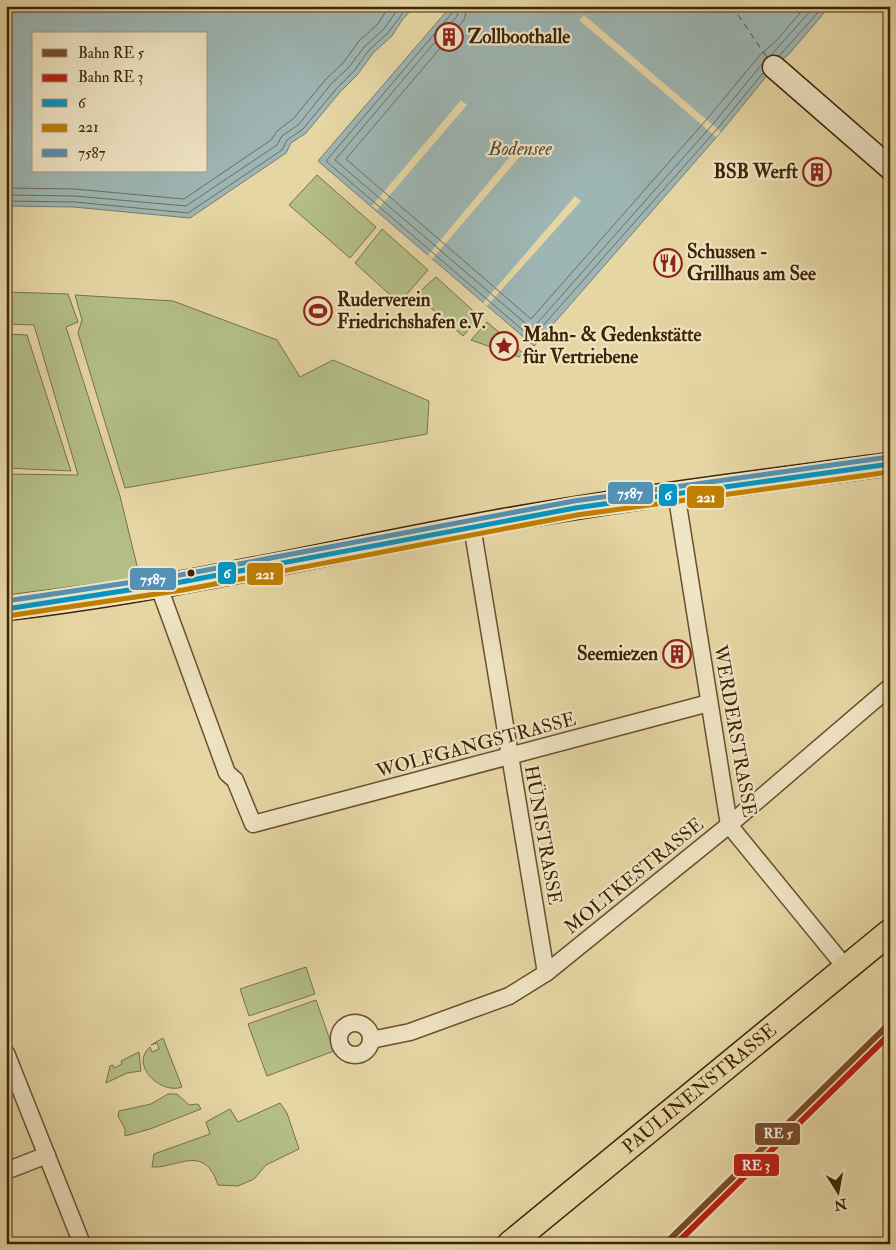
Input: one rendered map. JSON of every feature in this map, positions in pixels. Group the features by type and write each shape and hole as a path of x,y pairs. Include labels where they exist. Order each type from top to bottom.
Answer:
{"main road":[{"path":"774,67 890,168"},
{"path":"6,609 76,601 159,588 472,526 676,492 890,464"},
{"name":"PAULINENSTRASSE","path":"510,1244 890,932"}],"street":[{"name":"WERDERSTRASSE","path":"676,492 729,825 846,968"},
{"name":"HÜNISTRASSE","path":"472,526 546,973"},
{"name":"WOLFGANGSTRASSE","path":"159,588 227,773 236,780 253,824 709,703"},
{"name":"MOLTKESTRASSE","path":"371,1040 410,1032 510,996 546,973 729,825 890,687"},
{"path":"6,1052 82,1244"},
{"path":"6,1171 47,1156"}],"green space":[{"path":"317,175 376,227 350,258 289,205"},
{"path":"382,229 428,270 399,303 355,263"},
{"path":"436,277 480,317 463,336 416,295"},
{"path":"6,292 68,294 78,322 66,327 120,496 140,578 6,595 6,474 78,475 34,325 6,324"},
{"path":"75,295 173,301 277,340 300,377 333,360 429,401 427,434 125,488 78,333 82,320"},
{"path":"487,322 523,353 519,357 471,340"},
{"path":"6,334 27,335 71,471 6,468"},
{"path":"306,967 315,994 249,1016 240,989"},
{"path":"316,1000 334,1051 267,1076 248,1024"},
{"path":"163,1038 182,1087 165,1087 157,1083 145,1070 144,1054 150,1047 152,1052 159,1049 157,1043 151,1045"},
{"path":"139,1052 141,1071 127,1073 106,1083 110,1066 113,1065 114,1068 122,1064 121,1061"},
{"path":"168,1094 177,1094 189,1105 198,1104 201,1109 150,1129 125,1136 125,1129 118,1116 119,1111 151,1104"},
{"path":"280,1103 287,1113 299,1149 266,1165 254,1179 238,1186 218,1185 212,1172 206,1165 198,1161 152,1167 154,1154 210,1134 206,1122 230,1109 238,1122"}],"water":[{"path":"6,6 415,6 402,20 392,36 373,53 358,74 340,92 306,133 291,143 286,153 190,218 74,207 6,206"},
{"name":"Bodensee","path":"451,6 830,6 789,54 774,67 721,132 534,346 318,161"}],"pier":[{"path":"584,15 721,132 716,137 579,20"},
{"path":"461,100 467,105 377,210 372,206"},
{"path":"518,147 524,152 432,259 428,255"},
{"path":"575,196 581,201 487,306 483,303"}],"ferry route":[{"path":"732,6 768,59"}],"transit line":[{"name":"7587","path":"6,601 180,575 574,501 889,457"},
{"name":"6","path":"6,609 181,582 575,508 890,464"},
{"name":"221","path":"7,616 183,590 577,515 890,472"},
{"path":"665,1244 890,1023"},
{"path":"676,1244 890,1034"}],"place":[{"name":"Zollboothalle","path":"449,37"},
{"name":"BSB Werft","path":"817,172"},
{"name":"Schussen - Grillhaus am See","path":"668,263"},
{"name":"Ruderverein Friedrichshafen e.V.","path":"318,311"},
{"name":"Mahn- & Gedenkstätte für Vertriebene","path":"504,346"},
{"name":"Seemiezen","path":"677,654"}]}
